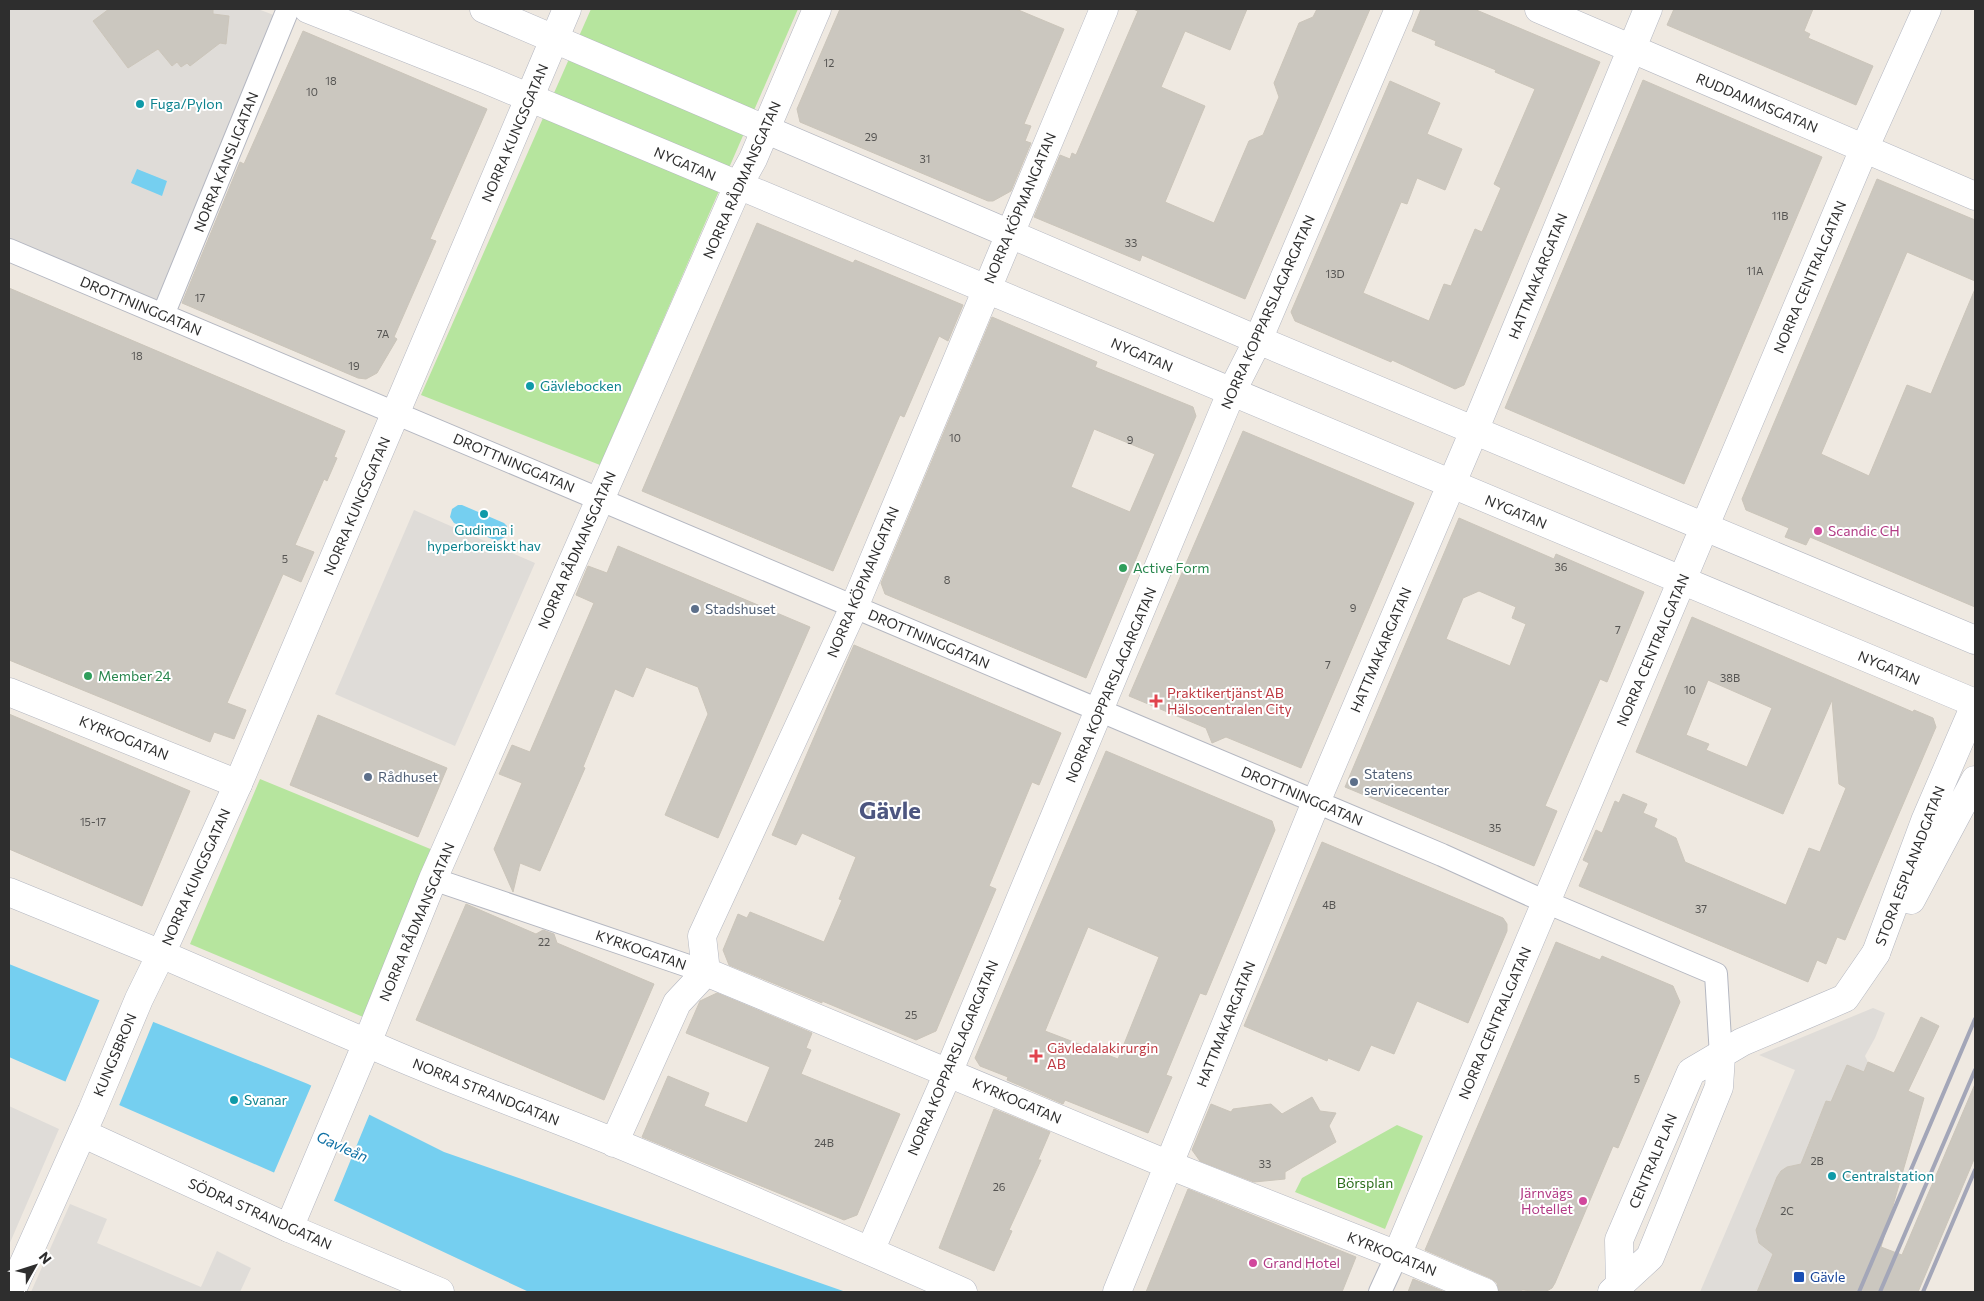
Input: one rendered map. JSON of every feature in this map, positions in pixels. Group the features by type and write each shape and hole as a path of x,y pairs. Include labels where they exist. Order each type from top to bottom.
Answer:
{"street":[{"name":"NORRA KANSLIGATAN","path":"163,315 288,9"},
{"name":"NYGATAN","path":"308,9 485,79 1975,704"},
{"path":"484,9 1258,340 1975,640"},
{"name":"NORRA KUNGSGATAN","path":"139,999 238,784 567,9"},
{"name":"NORRA RÅDMANSGATAN","path":"288,1228 367,1043 433,879 599,499 818,9"},
{"name":"NORRA KÖPMANGATAN","path":"706,972 702,936 854,607 1104,9"},
{"name":"NORRA KOPPARSLAGARGATAN","path":"870,1251 948,1073 1231,393 1258,340 1399,9"},
{"name":"RUDDAMMSGATAN","path":"1539,9 1975,196"},
{"name":"HATTMAKARGATAN","path":"1118,1292 1316,802 1474,431 1648,9"},
{"name":"NORRA CENTRALGATAN","path":"1380,1292 1864,149 1927,9"},
{"name":"DROTTNINGGATAN","path":"9,250 1316,802 1716,974 1721,1056"},
{"name":"KYRKOGATAN","path":"9,692 238,784"},
{"name":"STORA ESPLANADGATAN","path":"1876,953 1925,820 1975,704"},
{"name":"STORA ESPLANADGATAN","path":"1876,953 1906,908 1975,780"},
{"name":"KYRKOGATAN","path":"433,879 706,972 1169,1165 1397,1255 1484,1292"},
{"name":"NORRA STRANDGATAN","path":"9,892 161,954 418,1066 614,1143 963,1292"},
{"name":"CENTRALPLAN","path":"1616,1289 1619,1240 1691,1072 1742,1042 1845,998 1876,953"},
{"path":"614,1143 677,1003 706,972"},
{"name":"KUNGSBRON","path":"11,1292 87,1122 139,999"},
{"name":"SÖDRA STRANDGATAN","path":"87,1122 288,1228 440,1292"}],"green space":[{"path":"591,9 798,9 600,465 421,395"},
{"path":"260,779 445,855 375,1022 190,944"},
{"name":"Börsplan","path":"1397,1125 1423,1136 1385,1229 1295,1192 1302,1178"}],"shaded area":[{"path":"9,9 109,9 93,21 128,68 158,49 172,66 177,62 181,67 209,41 226,43 229,16 213,14 213,9 258,9 284,19 163,315 9,250"},
{"path":"414,510 535,563 455,746 335,694"},
{"path":"1873,1008 1885,1013 1865,1056 1868,1062 1864,1072 1831,1102 1826,1101 1808,1145 1802,1166 1787,1167 1777,1177 1756,1230 1759,1243 1773,1254 1757,1292 1700,1292 1795,1070 1759,1055"},
{"path":"9,1106 59,1129 9,1245"},
{"path":"70,1204 107,1219 97,1243 201,1287 217,1251 251,1268 240,1292 31,1292"}],"water":[{"path":"137,169 167,181 162,196 131,183"},
{"path":"458,505 504,523 507,526 505,537 497,541 454,523 450,517 452,509"},
{"name":"Gavleån","path":"9,964 308,1084 444,1152 846,1292 529,1292 275,1173 9,1057"}],"pier":[{"path":"100,999 154,1020 118,1108 64,1085"},
{"path":"312,1084 370,1113 333,1203 273,1175"}],"building":[{"path":"109,9 213,9 213,14 229,16 226,44 220,43 190,66 187,63 181,67 177,62 172,66 158,49 128,68 93,21"},
{"path":"840,9 1016,9 1064,29 1024,124 1031,126 1025,141 1031,143 1011,191 993,201 988,201 800,122 797,109"},
{"path":"1133,9 1247,9 1230,50 1185,31 1161,87 1205,106 1165,202 1214,223 1249,141 1263,135 1279,97 1274,83 1299,23 1313,17 1317,9 1370,9 1245,299 1142,255 1140,261 1034,217 1060,155 1070,159 1072,153 1076,155 1138,11"},
{"path":"1421,9 1474,9 1600,62 1464,385 1455,389 1392,360 1391,362 1295,321 1291,312 1390,81 1440,103 1427,134 1462,149 1445,190 1417,178 1407,204 1401,202 1363,293 1429,321 1444,284 1451,286 1475,229 1482,232 1501,188 1494,184 1535,89 1495,72 1496,70 1435,45 1436,41 1412,31"},
{"path":"1674,9 1813,9 1804,31 1810,34 1808,38 1873,66 1856,105 1667,25"},
{"path":"303,31 487,109 430,239 436,241 394,337 397,339 377,373 366,379 358,378 182,303 240,162 244,164"},
{"path":"1643,80 1822,157 1684,484 1505,408"},
{"path":"1877,179 1975,220 1975,281 1907,252 1821,454 1869,476 1907,385 1931,394 1975,289 1975,607 1810,537 1806,545 1785,537 1789,528 1746,510 1742,499"},
{"path":"757,223 853,263 855,260 963,305 948,341 939,336 904,417 900,415 833,571 642,491"},
{"path":"9,288 345,431 334,457 337,458 327,481 324,479 295,545 314,552 301,582 283,574 227,703 246,710 234,739 214,732 210,742 9,660"},
{"path":"992,317 1097,362 1095,367 1193,407 1196,416 1086,678 885,594 881,583","holes":["1094,429 1155,454 1130,512 1071,487"]},
{"path":"1243,431 1414,503 1301,768 1226,737 1212,743 1206,728 1129,696"},
{"path":"1459,518 1554,559 1556,554 1644,592 1607,682 1600,679 1545,806 1557,811 1534,866 1345,787","holes":["1479,591 1516,607 1512,618 1526,624 1510,666 1446,639 1463,598"]},
{"path":"618,546 810,627 718,838 665,815 708,714 698,687 646,667 633,697 615,689 583,767 585,768 540,871 520,863 513,892 494,849 522,783 499,774 512,745 530,752 594,603 576,595 588,566 607,573"},
{"path":"1692,617 1913,712 1914,710 1933,718 1936,727 1845,940 1837,937 1826,964 1817,960 1808,982 1579,886 1589,863 1583,860 1596,830 1602,833 1615,801 1619,803 1623,794 1647,804 1643,813 1657,819 1654,827 1676,838 1685,862 1786,905 1809,848 1820,852 1846,788 1839,784 1832,700 1783,814 1636,752","holes":["1708,680 1772,708 1747,767 1706,750 1709,744 1686,735"]},
{"path":"854,645 1061,733 1039,785 1032,782 989,886 996,889 936,1031 916,1040 729,965 723,950 738,914 747,918 750,912 824,942 842,900 839,899 856,857 802,833 796,845 772,835"},
{"path":"9,714 190,791 142,906 9,849"},
{"name":"Rådhuset","path":"318,715 447,768 418,837 290,785"},
{"path":"1106,751 1272,821 1275,830 1206,995 1200,993 1166,1075 1172,1077 1148,1133 1065,1100 1063,1104 1007,1080 1008,1077 980,1066 975,1058","holes":["1088,927 1159,957 1118,1059 1045,1031"]},
{"path":"1322,842 1503,918 1507,924 1507,931 1468,1023 1417,1001 1394,1054 1371,1045 1359,1071 1328,1058 1327,1061 1244,1026"},
{"path":"466,904 536,934 543,930 554,934 557,943 654,984 604,1100 416,1020"},
{"path":"1556,942 1600,960 1602,956 1673,986 1680,1002 1618,1148 1613,1146 1552,1288 1545,1292 1522,1290 1521,1292 1499,1292 1497,1283 1490,1278 1425,1250"},
{"path":"717,993 812,1033 806,1048 811,1050 801,1074 900,1114 857,1215 844,1220 642,1137 668,1076 709,1093 704,1106 747,1123 770,1067 686,1033 700,1001"},
{"path":"1921,1017 1939,1026 1908,1091 1924,1098 1881,1247 1902,1255 1975,1084 1975,1157 1918,1292 1757,1292 1773,1254 1759,1243 1756,1230 1777,1177 1787,1167 1801,1164 1826,1101 1831,1102 1847,1065 1864,1072 1868,1062 1894,1073"},
{"path":"1312,1097 1320,1111 1336,1113 1329,1126 1336,1142 1285,1172 1285,1179 1254,1182 1200,1161 1192,1150 1211,1104 1231,1112 1233,1109 1271,1104 1282,1114"},
{"path":"994,1109 1050,1132 1038,1160 1041,1160 1009,1230 1012,1231 994,1271 939,1248"},
{"path":"1188,1189 1356,1257 1342,1292 1146,1292"},
{"path":"1413,1279 1445,1292 1408,1292"}],"railway":[{"path":"1859,1292 1975,1019"},
{"path":"1880,1292 1975,1070"},
{"path":"1923,1292 1975,1170"}],"place":[{"name":"Fuga/Pylon","path":"140,104"},
{"name":"Gävlebocken","path":"530,386"},
{"name":"Gudinna i hyperboreiskt hav","path":"484,514"},
{"name":"Scandic CH","path":"1818,531"},
{"name":"Active Form","path":"1123,568"},
{"name":"Stadshuset","path":"695,609"},
{"name":"Member 24","path":"88,676"},
{"name":"Praktikertjänst AB Hälsocentralen City","path":"1156,701"},
{"name":"Rådhuset","path":"368,777"},
{"name":"Statens servicecenter","path":"1354,782"},
{"name":"Gävledalakirurgin AB","path":"1036,1056"},
{"name":"Svanar","path":"234,1100"},
{"name":"Centralstation","path":"1832,1176"},
{"name":"Järnvägs Hotellet","path":"1583,1201"},
{"name":"Grand Hotel","path":"1253,1263"},
{"name":"Gävle","path":"1799,1277"}],"district":[{"name":"Gävle","path":"890,811"}]}
